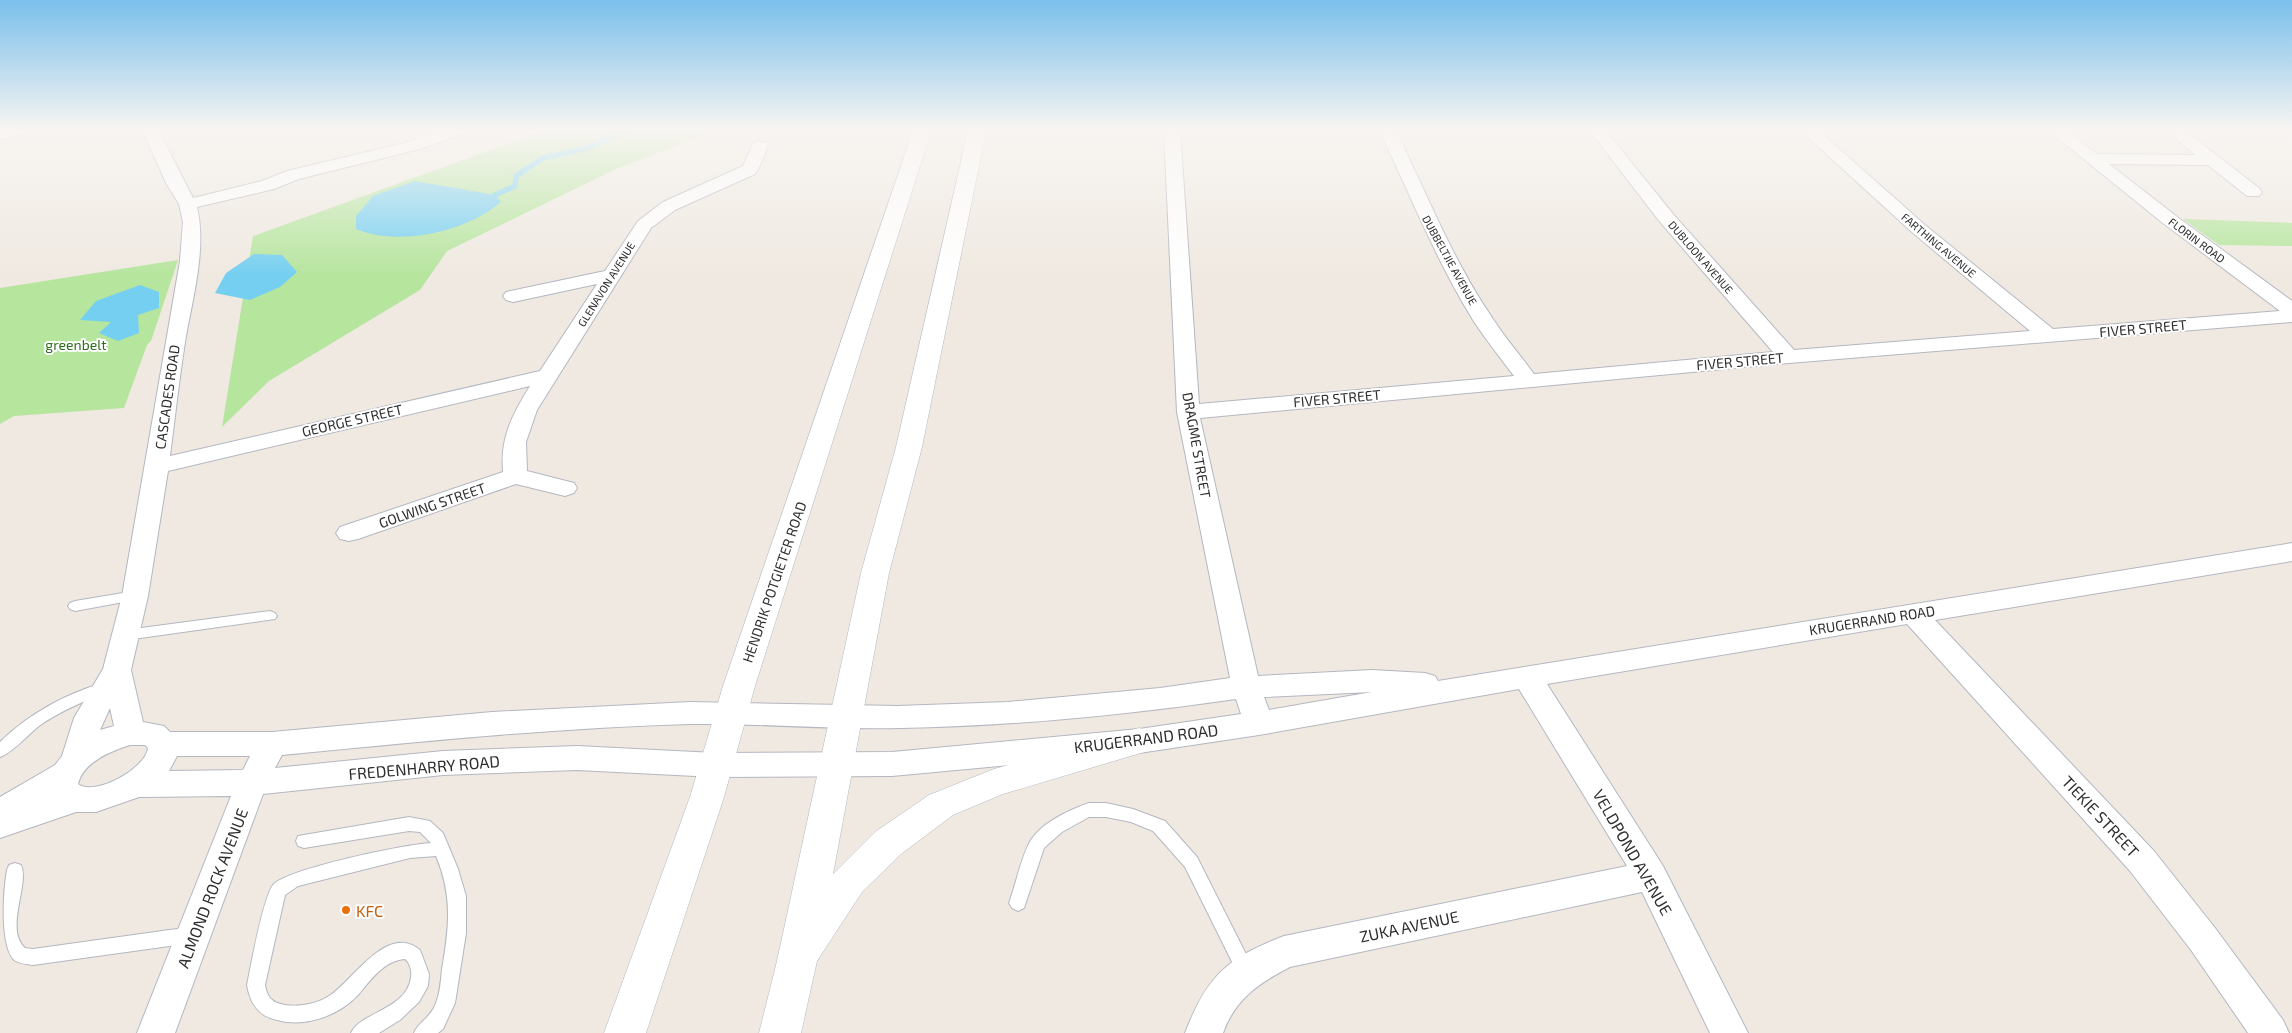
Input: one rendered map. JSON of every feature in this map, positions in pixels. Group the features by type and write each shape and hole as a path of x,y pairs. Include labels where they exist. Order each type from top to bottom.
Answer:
{"main road":[{"name":"HENDRIK POTGIETER ROAD","path":"625,1033 707,797 739,686 906,179"},
{"path":"780,1033 797,961 876,573 909,447 967,179"},
{"path":"797,961 849,881 888,843 941,805 994,783 1139,741"}],"street":[{"name":"CASCADES ROAD","path":"72,777 89,718 114,680 135,596 189,261 192,222 185,200 175,179"},
{"path":"185,200 268,185 282,179"},
{"name":"GLENAVON AVENUE","path":"514,476 513,443 516,430 547,376 644,225 669,206 728,179"},
{"name":"DRAGME STREET","path":"1175,179 1188,412 1246,686 1259,723"},
{"name":"DUBBELTJIE AVENUE","path":"1411,179 1424,212 1483,320 1528,380"},
{"name":"DUBLOON AVENUE","path":"1635,179 1789,357"},
{"name":"FARTHING AVENUE","path":"1864,179 1919,229 2047,335"},
{"name":"FLORIN ROAD","path":"2119,179 2170,220 2292,310"},
{"path":"2236,179 2252,192"},
{"path":"513,296 612,275"},
{"name":"FIVER STREET","path":"1188,412 1789,357 2292,316"},
{"name":"GEORGE STREET","path":"157,466 547,376"},
{"path":"514,476 565,488"},
{"name":"GOLWING STREET","path":"349,533 514,476"},
{"name":"KRUGERRAND ROAD","path":"715,765 892,764 1139,741 1259,723 1452,689 2292,552"},
{"name":"TIEKIE STREET","path":"1913,613 2142,860 2203,939 2270,1033"},
{"name":"VELDPOND AVENUE","path":"1527,677 1652,876 1729,1033"},
{"name":"CASCADES ROAD","path":"114,680 130,732"},
{"name":"KRUGERRAND ROAD","path":"732,713 898,718 1008,713 1160,699 1246,686 1372,681 1418,683 1452,689"},
{"path":"0,825 72,777 101,742 130,732 152,734 163,744 272,744 492,724 690,713 732,713"},
{"path":"72,777 92,800 113,795 134,784 151,771 161,756 163,744"},
{"name":"ALMOND ROCK AVENUE","path":"156,1033 252,784 272,744"},
{"name":"FREDENHARRY ROAD","path":"134,784 252,784 443,763 577,758 715,765"},
{"path":"0,813 72,777"},
{"name":"ZUKA AVENUE","path":"1204,1033 1210,1013 1229,985 1246,972 1284,952 1652,876"}],"lane":[{"path":"76,606 135,596"},
{"path":"126,635 270,616"},
{"path":"0,751 32,722 114,680"},
{"path":"1018,903 1037,844 1056,827 1075,815 1090,810 1106,810 1133,816 1159,826 1191,862 1246,972"},
{"path":"304,841 409,824 424,826 437,838 457,896 457,933 446,1003 436,1023 423,1033"},
{"path":"360,1033 392,1017 407,1004 421,978 420,966 415,955 408,952 400,952 373,963 346,994 325,1008 305,1013 277,1013 267,1009 261,1004 256,995 256,985 275,899 279,890 293,880 410,852 442,849"},
{"path":"15,870 7,932 9,943 21,955 33,957 193,934"}],"green space":[{"path":"410,179 595,179 447,251 420,290 269,381 222,427 253,236"},
{"path":"2183,219 2292,223 2292,246 2219,245"},
{"name":"greenbelt","path":"178,260 151,341 147,345 124,408 14,416 0,424 0,288"}],"water":[{"path":"415,181 495,195 501,202 486,213 470,221 432,233 392,237 356,229 356,216 373,196"},
{"path":"254,254 282,255 297,272 280,287 250,300 215,293 226,273"},
{"path":"140,285 159,292 159,308 138,315 139,333 118,341 99,333 111,322 80,320 96,301"}],"waterway":[{"path":"495,195 515,186 516,179"}],"place":[{"name":"KFC","path":"346,910"}]}
